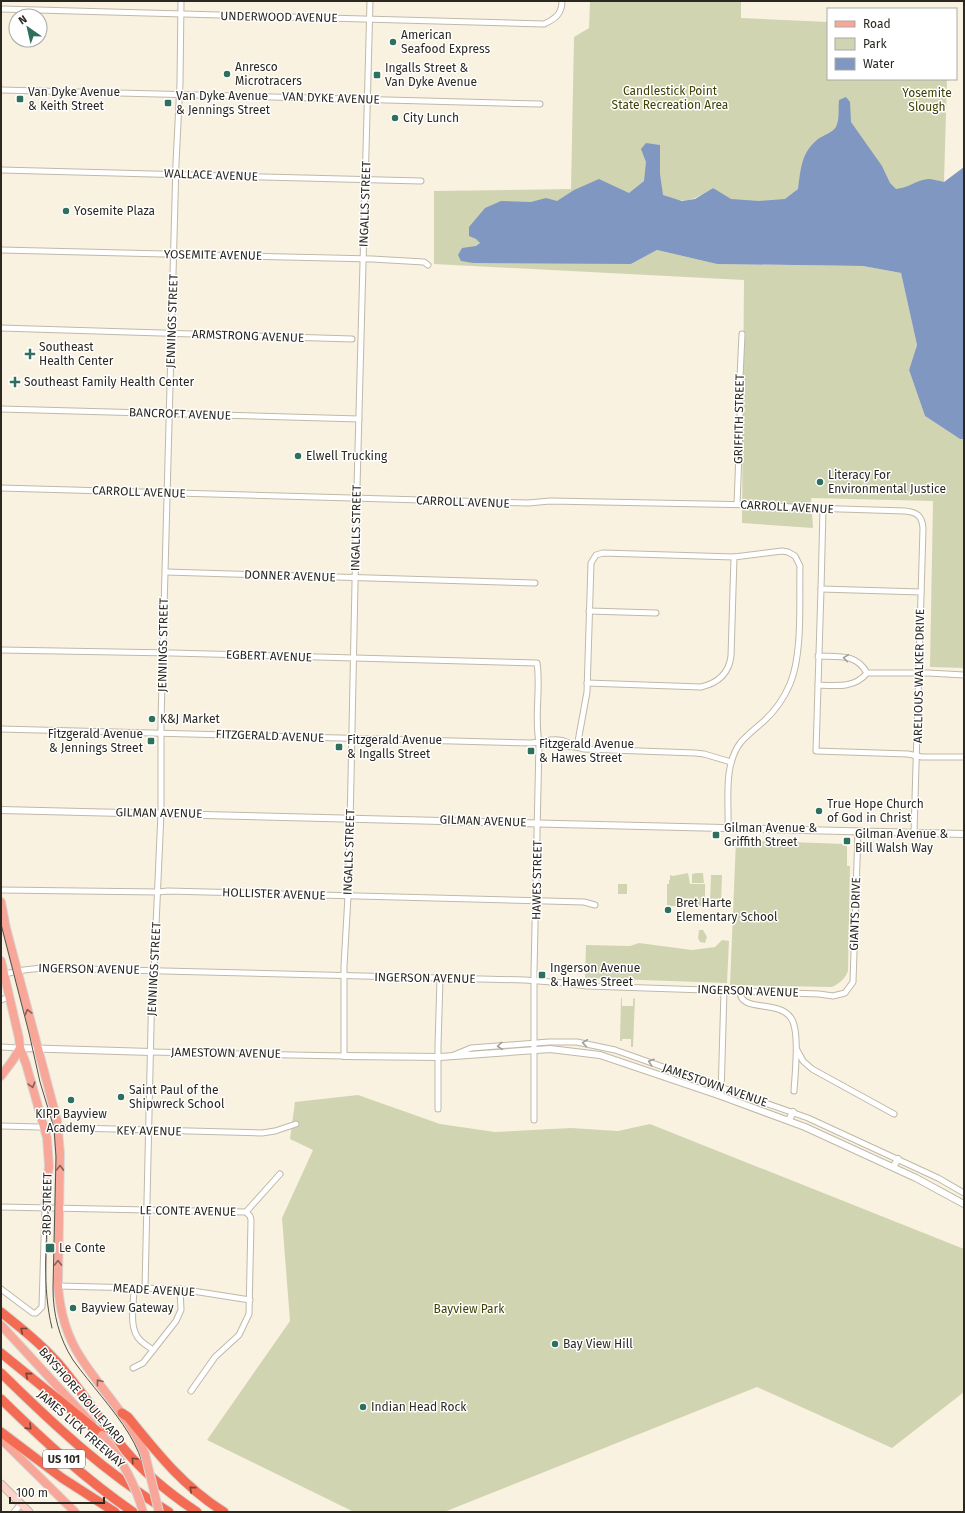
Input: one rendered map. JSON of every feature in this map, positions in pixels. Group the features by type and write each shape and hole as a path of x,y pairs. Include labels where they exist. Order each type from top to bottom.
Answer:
{"highway":[{"path":"1,1312 38,1342 59,1364 121,1445 146,1472 176,1498 197,1512"},
{"path":"1,1353 102,1436"},
{"name":"JAMES LICK FREEWAY","path":"1,1373 86,1453 123,1482 169,1512"},
{"name":"US 101","path":"1,1400 68,1462 101,1489 133,1512"},
{"path":"122,1413 128,1417 176,1475 203,1498 224,1512"},
{"path":"1,1432 62,1478 115,1512"}],"main road":[{"name":"3RD STREET","path":"1,902 59,1128 58,1286 60,1307 68,1334 74,1346 88,1369 122,1413 140,1442 145,1454 159,1512"},
{"name":"3RD STREET","path":"1,961 4,974 5,999 19,1038 20,1048 44,1128 49,1153 45,1207"},
{"path":"1,1076 20,1048"},
{"name":"BAYSHORE BOULEVARD","path":"1,1325 80,1410 118,1456 129,1474 137,1493 142,1512"},
{"path":"1,1439 75,1512"},
{"path":"1,1484 29,1512"}],"street":[{"name":"JENNINGS STREET","path":"145,1289 152,982 154,970 161,813 161,733 181,1"},
{"name":"INGALLS STREET","path":"344,1056 344,976 348,896 370,1"},
{"name":"UNDERWOOD AVENUE","path":"1,9 544,24 556,18 562,8 562,1"},
{"name":"VAN DYKE AVENUE","path":"1,90 540,104"},
{"name":"WALLACE AVENUE","path":"1,170 421,180"},
{"name":"YOSEMITE AVENUE","path":"1,250 363,259 426,263"},
{"name":"ARMSTRONG AVENUE","path":"1,328 352,339"},
{"name":"GRIFFITH STREET","path":"737,504 742,334"},
{"name":"BANCROFT AVENUE","path":"1,409 359,419"},
{"name":"CARROLL AVENUE","path":"1,488 528,503 550,501 737,504 823,509 905,511 916,513 922,519"},
{"path":"823,509 816,751 908,754 922,757 964,757"},
{"name":"ARELIOUS WALKER DRIVE","path":"914,833 923,528 922,519"},
{"path":"576,747 586,696 591,563 593,558 599,554 734,557 782,551 788,552 795,556 800,566 798,644 793,675 778,705 771,714 741,742 731,762 729,779 728,828"},
{"path":"587,683 700,687 712,684 719,680 728,669 731,656 734,557"},
{"name":"DONNER AVENUE","path":"166,572 535,583"},
{"path":"821,589 921,592"},
{"path":"589,611 656,613"},
{"name":"EGBERT AVENUE","path":"1,650 537,663"},
{"path":"818,656 848,657 858,661 867,673"},
{"name":"HAWES STREET","path":"534,1120 534,981 539,742 537,732 537,663"},
{"path":"867,673 928,673 964,675"},
{"path":"818,685 846,686 856,683 867,673"},
{"name":"FITZGERALD AVENUE","path":"1,729 539,742 553,746 586,749 704,754 731,762"},
{"name":"GILMAN AVENUE","path":"1,810 964,834"},
{"name":"GIANTS DRIVE","path":"845,993 853,982 858,832"},
{"name":"HOLLISTER AVENUE","path":"1,890 168,891 584,902 595,905"},
{"name":"INGERSON AVENUE","path":"4,974 42,968 154,970 534,981 587,986 724,990 740,992 819,994 833,996 845,993"},
{"path":"438,1109 440,978"},
{"path":"721,1096 724,990"},
{"path":"740,992 742,998 749,1003 776,1008 787,1014 794,1024 796,1043 794,1091"},
{"name":"JAMESTOWN AVENUE","path":"1,1047 151,1052 438,1057 577,1042 628,1054 793,1112 898,1159 938,1178 964,1193"},
{"path":"796,1043 800,1056 807,1065 894,1114"},
{"name":"JAMESTOWN AVENUE","path":"534,1046 600,1055 789,1120 931,1185 964,1204"},
{"path":"789,1120 793,1112"},
{"name":"KEY AVENUE","path":"1,1126 262,1133 275,1131 296,1124"},
{"path":"893,1167 898,1159"},
{"path":"246,1212 280,1174"},
{"name":"LE CONTE AVENUE","path":"1,1206 246,1212 252,1220 249,1314 239,1335 215,1357 191,1391"},
{"path":"1,1289 33,1313 36,1313 42,1307 45,1207"},
{"name":"MEADE AVENUE","path":"58,1286 180,1289 250,1300"},
{"path":"134,1288 133,1325 135,1332 139,1340 153,1350"},
{"path":"133,1368 143,1363 176,1321 181,1310 180,1289"},
{"path":"14,1512 21,1504"}],"green space":[{"name":"Candlestick Point State Recreation Area","path":"590,1 741,1 741,18 827,22 827,80 947,80 944,182 901,209 731,205 713,188 690,200 675,199 479,236 481,258 631,264 657,250 717,264 863,266 901,273 917,345 909,370 925,416 960,439 964,439 964,668 930,667 933,501 811,498 813,528 742,523 744,280 434,264 434,191 571,189 574,37 589,28"},
{"path":"736,840 847,845 847,866 850,866 848,971 844,979 832,987 730,985"},
{"path":"688,873 690,884 705,884 705,906 667,906 667,884 669,884 670,875 673,876"},
{"path":"703,873 704,883 692,883 692,874"},
{"path":"711,875 722,875 721,904 710,903"},
{"path":"618,884 627,884 627,894 618,894"},
{"path":"699,930 703,930 707,937 705,943 700,942 698,938"},
{"path":"722,940 729,941 727,983 585,978 586,945 630,946 639,943 692,950 715,947"},
{"path":"621,998 622,1006 633,1006 633,999 635,998 633,1047 631,1047 631,1039 622,1039 622,1041 620,1041"},
{"name":"Bayview Park","path":"358,1095 440,1124 495,1132 571,1128 618,1131 650,1124 964,1249 964,1392 892,1448 757,1387 444,1512 354,1512 207,1440 290,1321 282,1218 313,1150 290,1139 295,1102"}],"water":[{"path":"846,97 850,102 851,122 882,166 890,183 896,189 928,179 944,182 964,167 964,439 960,439 925,416 909,370 917,345 901,273 863,266 717,264 657,250 631,264 473,263 461,261 458,255 462,248 476,246 480,243 476,239 469,236 469,227 485,208 501,201 531,202 546,198 557,201 574,190 599,179 629,193 644,181 646,162 641,149 646,143 660,145 660,174 663,195 682,201 695,199 713,188 731,199 759,201 785,199 798,189 803,161 812,144 835,129 838,117 839,100"}],"tram line":[{"path":"1,924 40,1082 54,1128 56,1157 53,1288 54,1307 58,1326 64,1343 73,1360 116,1415 134,1443 145,1472 155,1512"},
{"path":"49,1200 46,1280 52,1328"}],"place":[{"name":"American Seafood Express","path":"393,42"},
{"name":"Anresco Microtracers","path":"227,74"},
{"name":"Ingalls Street & Van Dyke Avenue","path":"377,75"},
{"name":"Van Dyke Avenue & Keith Street","path":"20,99"},
{"name":"Van Dyke Avenue & Jennings Street","path":"168,103"},
{"name":"City Lunch","path":"395,118"},
{"name":"Yosemite Plaza","path":"66,211"},
{"name":"Southeast Health Center","path":"30,354"},
{"name":"Southeast Family Health Center","path":"15,382"},
{"name":"Elwell Trucking","path":"298,456"},
{"name":"Literacy For Environmental Justice","path":"820,482"},
{"name":"K&J Market","path":"152,719"},
{"name":"Fitzgerald Avenue & Jennings Street","path":"151,741"},
{"name":"Fitzgerald Avenue & Ingalls Street","path":"339,747"},
{"name":"Fitzgerald Avenue & Hawes Street","path":"531,751"},
{"name":"True Hope Church of God in Christ","path":"819,811"},
{"name":"Gilman Avenue & Griffith Street","path":"716,835"},
{"name":"Gilman Avenue & Bill Walsh Way","path":"847,841"},
{"name":"Bret Harte Elementary School","path":"668,910"},
{"name":"Ingerson Avenue & Hawes Street","path":"542,975"},
{"name":"Saint Paul of the Shipwreck School","path":"121,1097"},
{"name":"KIPP Bayview Academy","path":"71,1100"},
{"name":"Le Conte","path":"50,1248"},
{"name":"Bayview Gateway","path":"73,1308"},
{"name":"Bay View Hill","path":"555,1344"},
{"name":"Indian Head Rock","path":"363,1407"}],"park label":[{"name":"Yosemite Slough","path":"927,100"}]}
